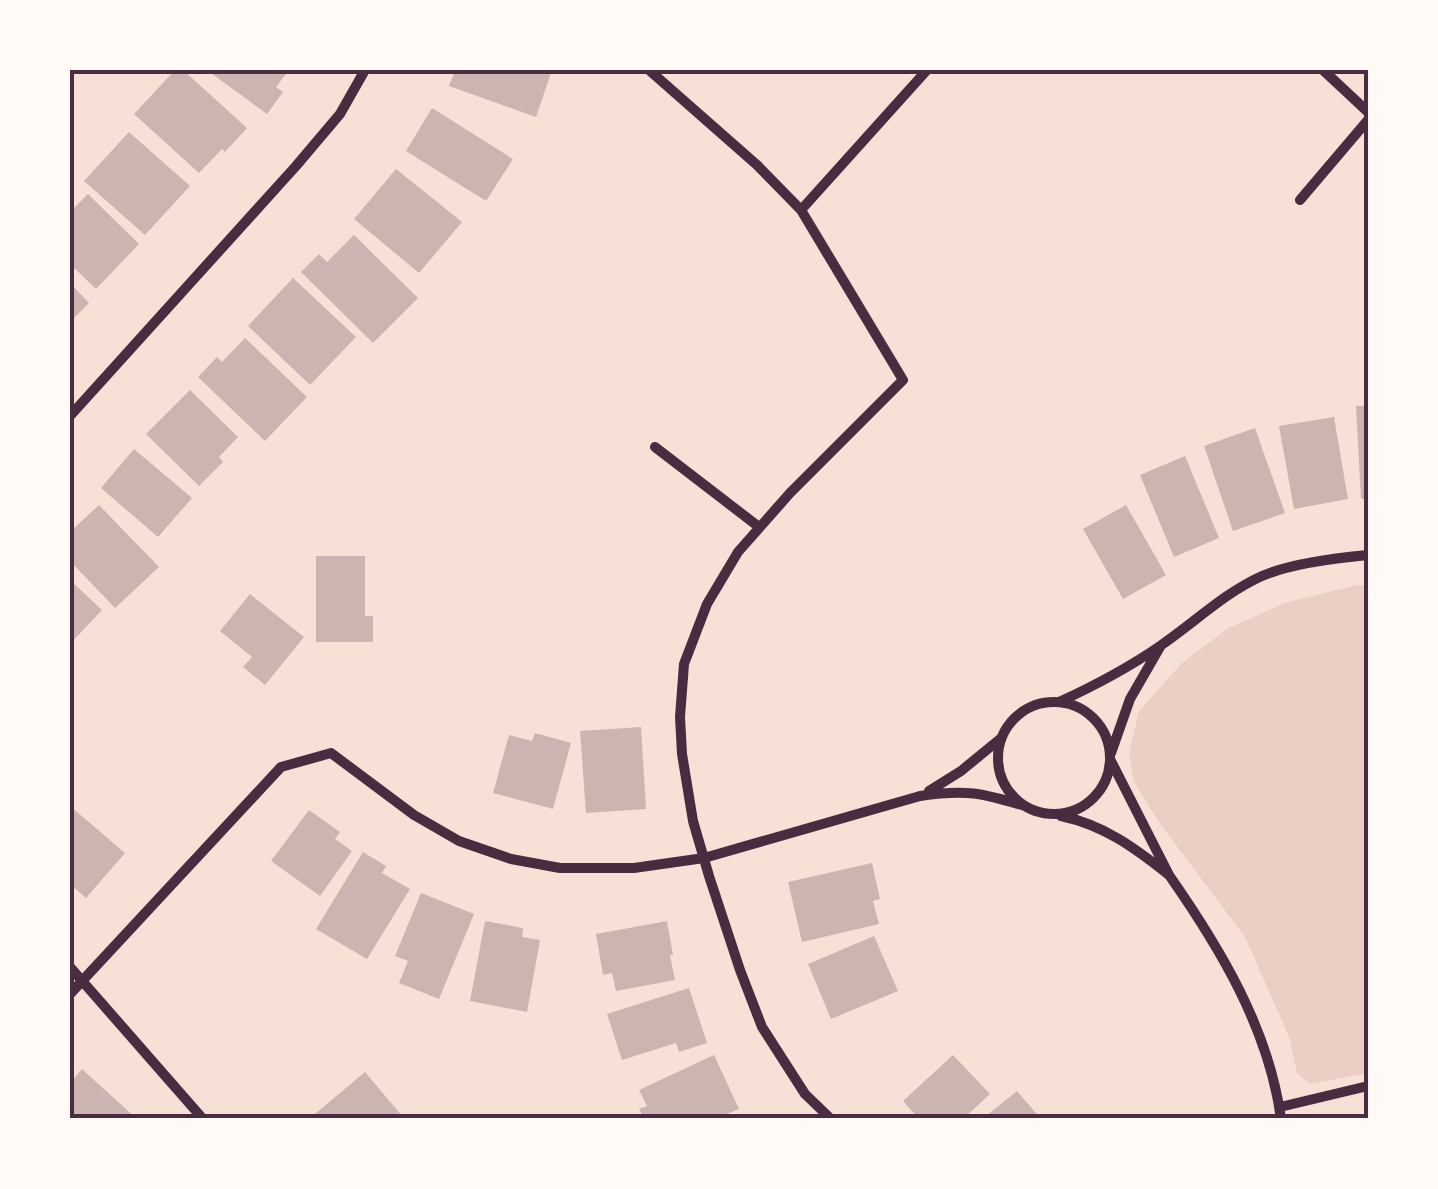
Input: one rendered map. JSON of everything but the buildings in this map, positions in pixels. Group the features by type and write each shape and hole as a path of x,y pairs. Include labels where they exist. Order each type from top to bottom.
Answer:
{"street":[{"path":"70,416 296,166 340,114 366,70"},
{"path":"648,70 757,164 801,210 903,380 790,492 738,552 707,604 684,664 682,754 704,858 762,1027 805,1094 830,1119"},
{"path":"801,210 927,70"},
{"path":"1323,70 1368,112"},
{"path":"1300,200 1368,120"},
{"path":"654,448 759,527"},
{"path":"1025,806 1002,780 998,752 1008,726 1028,708 1059,702 1110,678 1161,646 1208,608 1263,576 1329,558 1368,555"},
{"path":"1056,814 1080,808 1100,792 1130,699 1161,646"},
{"path":"1059,702 1082,709 1102,728 1110,757 1169,875 1230,970 1261,1036 1280,1113 1368,1086"},
{"path":"920,796 962,771 1001,739"},
{"path":"70,994 281,766 331,753 414,815 459,840 511,859 560,868 634,868 704,858 920,796 966,792 1085,821 1132,846 1169,875"},
{"path":"70,967 202,1119"}],"shaded area":[{"path":"1368,585 1368,1073 1310,1084 1297,1073 1289,1037 1245,937 1158,821 1134,782 1129,753 1139,711 1182,663 1227,629 1284,603"}]}
